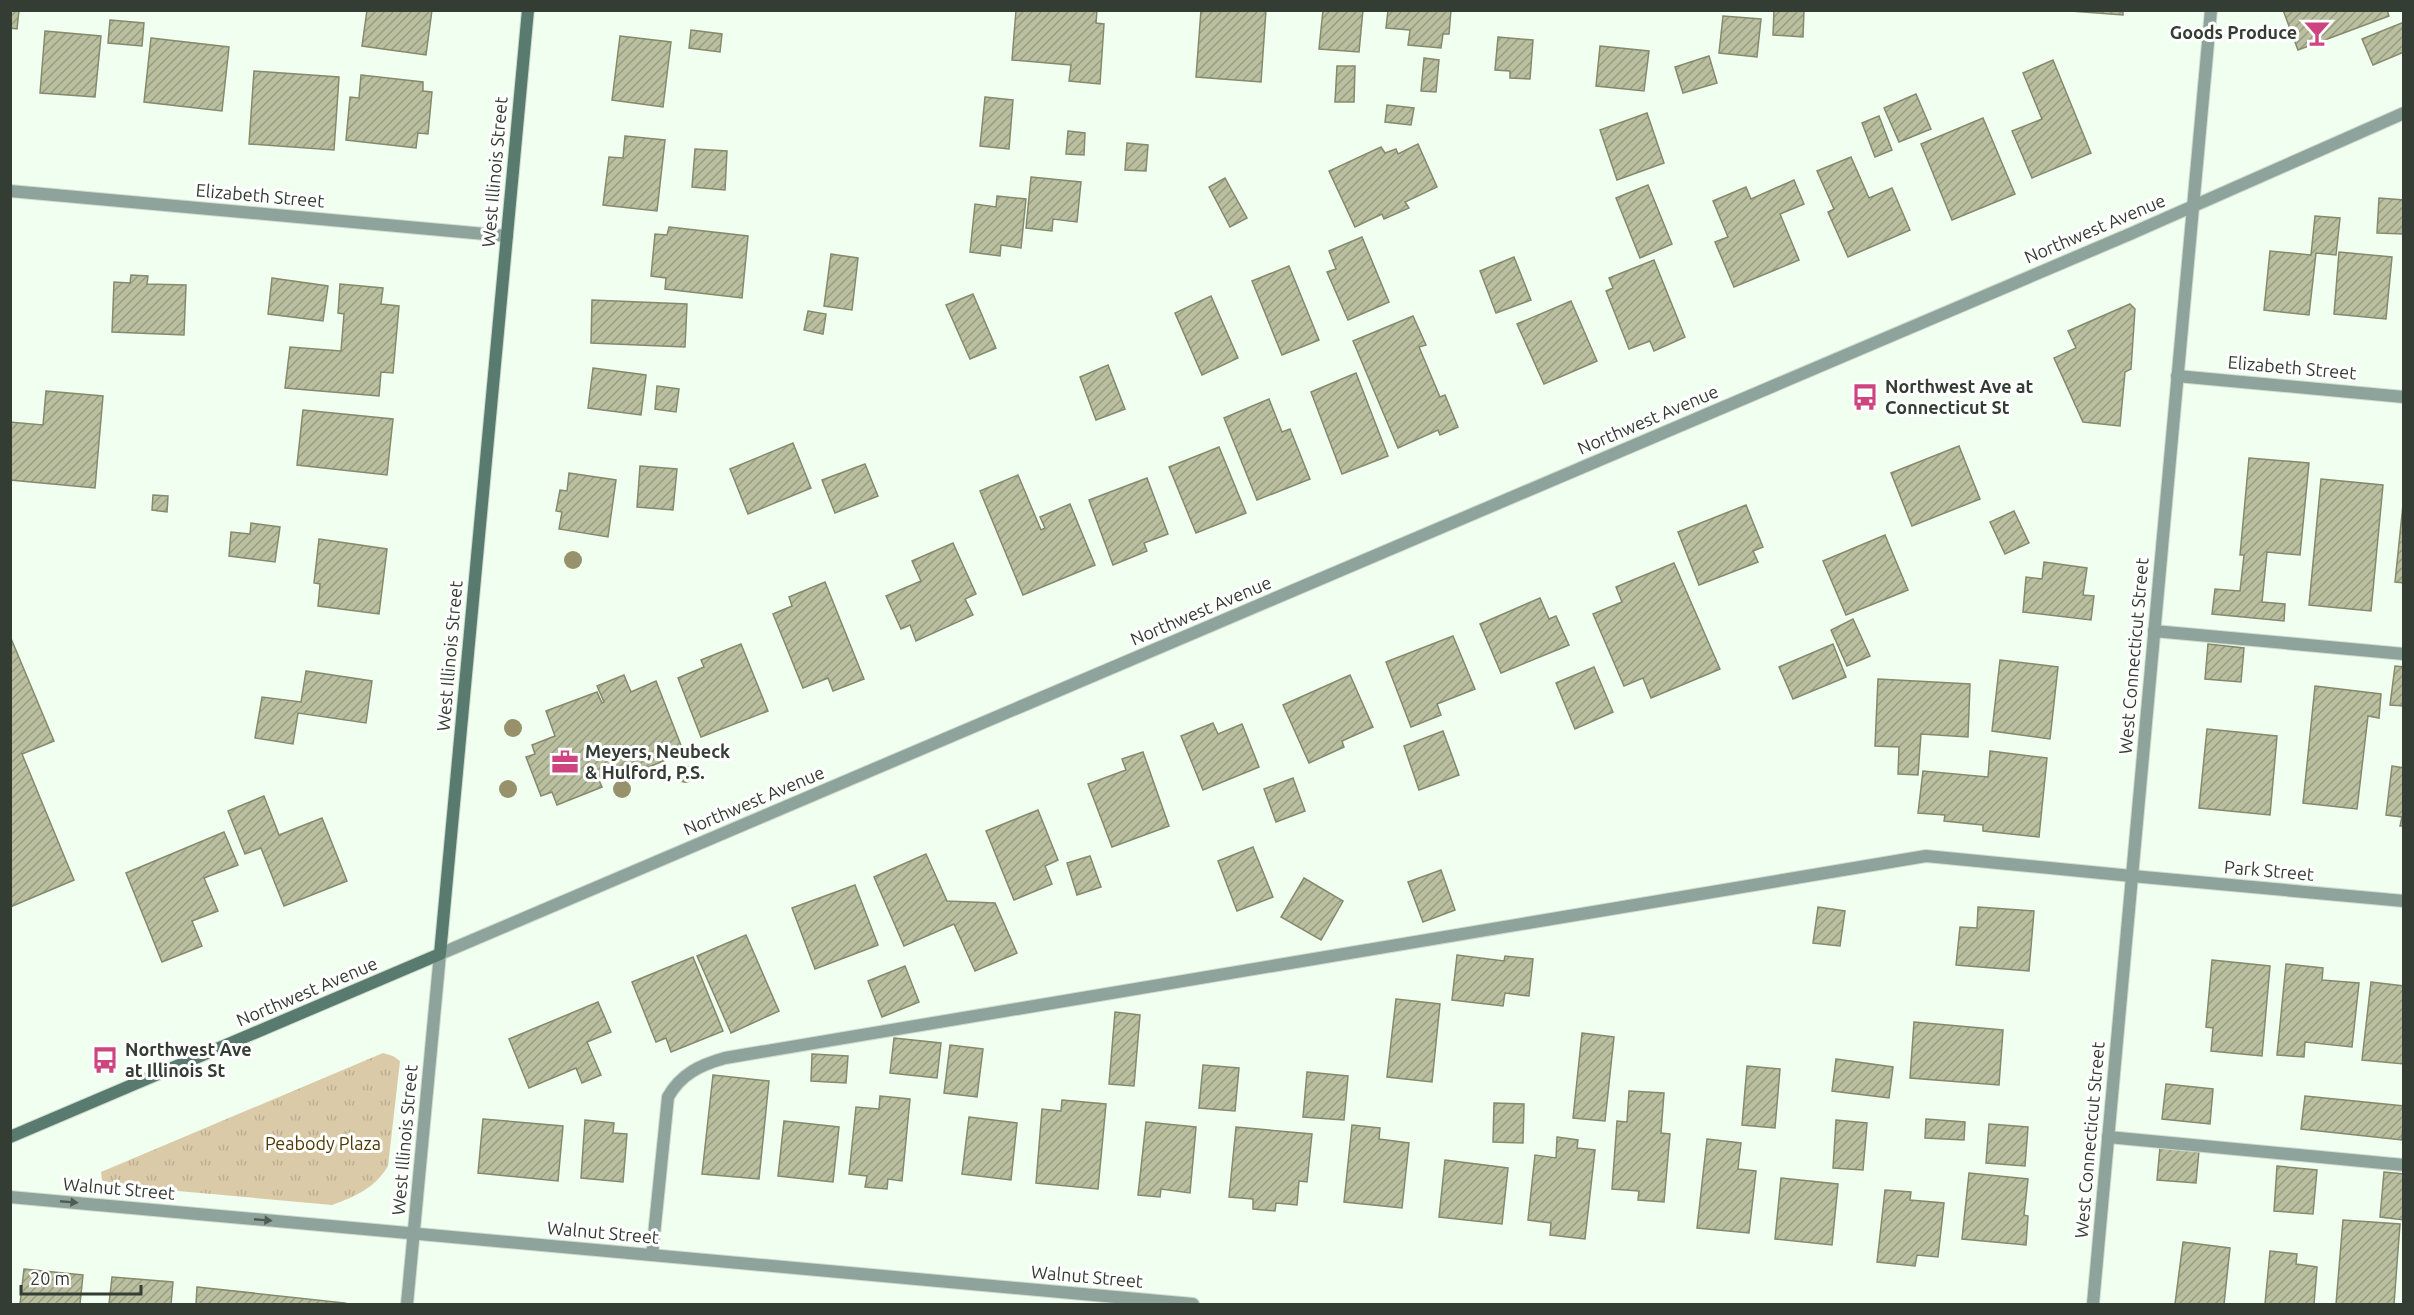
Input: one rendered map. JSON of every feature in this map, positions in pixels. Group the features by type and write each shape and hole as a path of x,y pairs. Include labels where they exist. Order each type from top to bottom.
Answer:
{"main road":[{"name":"West Illinois Street","path":"440,954 528,10"},
{"name":"Northwest Avenue","path":"10,1137 440,954"}],"street":[{"name":"West Connecticut Street","path":"2093,1305 2211,10"},
{"name":"Northwest Avenue","path":"440,954 2193,206 2403,113"},
{"name":"Elizabeth Street","path":"10,191 507,236"},
{"name":"Elizabeth Street","path":"2177,376 2403,397"},
{"path":"2154,631 2403,654"},
{"name":"Park Street","path":"652,1255 668,1097 676,1084 687,1074 704,1064 715,1061 1926,856 2403,902"},
{"name":"West Illinois Street","path":"407,1305 440,954"},
{"path":"2108,1137 2403,1165"},
{"name":"Walnut Street","path":"10,1197 1193,1305"}],"green space":[{"name":"Peabody Plaza","path":"383,1053 400,1061 388,1166 371,1186 349,1198 332,1205 111,1185 102,1180 101,1172"}],"building":[{"path":"10,10 19,10 17,29 10,28"},
{"path":"367,10 432,10 426,55 362,46"},
{"path":"1016,10 1097,10 1096,23 1104,24 1100,84 1069,81 1071,65 1012,60"},
{"path":"1201,10 1266,10 1261,82 1196,77"},
{"path":"1323,10 1363,10 1359,52 1319,49"},
{"path":"1388,10 1451,10 1449,34 1443,34 1441,48 1408,45 1410,30 1386,28"},
{"path":"1774,10 1804,10 1803,37 1773,35"},
{"path":"2057,10 2123,10 2123,15"},
{"name":"Goods Produce","path":"2283,10 2387,10 2389,16 2298,50"},
{"path":"1723,16 1761,19 1757,57 1719,53"},
{"path":"110,20 144,23 142,46 108,43"},
{"path":"2404,22 2404,52 2373,65 2362,39"},
{"path":"691,30 722,34 720,52 689,48"},
{"path":"45,31 101,36 95,97 40,93"},
{"path":"620,36 671,42 663,107 612,100"},
{"path":"1498,37 1533,40 1530,79 1510,78 1510,71 1495,70"},
{"path":"151,38 229,47 222,111 144,102"},
{"path":"1600,46 1649,51 1644,91 1596,86"},
{"path":"1709,56 1717,83 1683,93 1675,67"},
{"path":"1424,58 1439,60 1436,92 1421,91"},
{"path":"2053,60 2091,153 2032,178 2012,131 2042,119 2023,73"},
{"path":"1337,66 1355,66 1354,102 1335,102"},
{"path":"254,71 339,77 334,150 249,144"},
{"path":"361,75 423,82 423,91 432,92 428,134 418,133 416,148 346,140 350,97 359,98"},
{"path":"1916,94 1931,129 1899,142 1884,108"},
{"path":"985,97 1013,100 1009,149 980,146"},
{"path":"1387,105 1414,108 1411,125 1385,122"},
{"path":"1647,113 1664,163 1617,180 1600,130"},
{"path":"1879,116 1892,150 1875,157 1862,123"},
{"path":"1983,118 2015,194 1952,220 1921,144"},
{"path":"1068,131 1085,133 1084,155 1066,154"},
{"path":"625,136 665,140 657,211 603,205 609,157 623,158"},
{"path":"1127,143 1148,145 1146,171 1125,170"},
{"path":"1418,144 1437,187 1405,202 1409,208 1384,219 1382,214 1355,227 1329,171 1381,147 1385,153 1396,149 1398,154"},
{"path":"695,149 727,151 725,190 692,187"},
{"path":"1851,157 1869,198 1892,188 1910,230 1848,257 1828,212 1834,209 1817,171"},
{"path":"1031,177 1081,182 1077,222 1053,219 1052,231 1026,228"},
{"path":"1225,178 1247,218 1230,227 1209,187"},
{"path":"1794,180 1804,204 1780,214 1799,260 1734,287 1715,242 1728,237 1713,201 1746,187 1751,199"},
{"path":"1648,185 1672,244 1640,258 1616,198"},
{"path":"997,196 1026,199 1021,248 1001,245 1000,256 970,252 975,204 996,207"},
{"path":"2379,198 2404,200 2404,234 2377,233"},
{"path":"2315,216 2340,218 2336,255 2316,253 2309,315 2264,310 2270,251 2311,255"},
{"path":"669,227 748,236 742,298 665,289 666,278 651,276 655,234 667,235"},
{"path":"1362,237 1389,302 1348,320 1327,272 1336,269 1329,251"},
{"path":"2339,252 2392,257 2386,319 2334,314"},
{"path":"831,254 858,258 852,310 824,306"},
{"path":"1514,257 1531,300 1496,313 1480,271"},
{"path":"1654,260 1685,337 1654,351 1650,341 1629,349 1606,291 1613,288 1609,278"},
{"path":"1289,266 1319,340 1282,355 1252,281"},
{"path":"131,275 148,276 147,284 186,285 184,335 112,332 114,282 130,283"},
{"path":"272,278 328,286 323,321 268,314"},
{"path":"340,284 383,288 381,304 399,306 393,373 381,372 379,396 285,388 290,347 341,351 344,314 338,313"},
{"path":"973,294 996,348 970,359 946,305"},
{"path":"1211,296 1238,358 1202,375 1175,313"},
{"path":"592,300 687,304 685,347 591,343"},
{"path":"1571,301 1597,361 1544,384 1517,324"},
{"path":"2130,304 2135,309 2131,369 2125,372 2120,426 2083,422 2054,358 2076,348 2068,331"},
{"path":"808,311 826,314 823,334 804,330"},
{"path":"1413,316 1426,345 1419,347 1440,397 1445,395 1458,427 1440,435 1438,430 1398,448 1353,341"},
{"path":"1108,365 1125,409 1096,420 1080,377"},
{"path":"593,368 646,375 641,415 588,408"},
{"path":"1356,373 1388,456 1342,474 1311,392"},
{"path":"657,386 679,389 676,412 655,409"},
{"path":"46,391 103,396 95,488 10,480 10,422 43,425"},
{"path":"1269,399 1282,432 1290,429 1310,479 1257,500 1224,418"},
{"path":"303,410 393,419 387,475 297,465"},
{"path":"793,443 811,488 748,514 730,469"},
{"path":"1959,446 1980,499 1912,526 1891,473"},
{"path":"1219,447 1246,513 1196,533 1169,467"},
{"path":"2249,458 2309,463 2300,555 2267,552 2262,602 2285,604 2284,621 2212,614 2215,589 2240,591 2244,555 2240,555"},
{"path":"865,464 878,496 835,513 822,480"},
{"path":"640,466 677,469 673,510 637,507"},
{"path":"569,473 616,480 608,537 559,529 562,512 556,511 560,490 567,491"},
{"path":"1018,475 1041,530 1045,528 1040,517 1070,504 1095,565 1023,595 980,491"},
{"path":"1147,478 1168,534 1144,543 1147,551 1113,565 1089,500"},
{"path":"2321,479 2383,485 2371,611 2309,605"},
{"path":"153,495 168,496 167,512 152,510"},
{"path":"2404,495 2404,583 2395,582"},
{"path":"1746,505 1763,547 1753,551 1758,562 1699,585 1678,532"},
{"path":"2014,511 2029,543 2005,554 1990,522"},
{"path":"251,523 280,527 275,562 229,556 231,532 250,534"},
{"path":"1885,535 1908,590 1846,615 1823,561"},
{"path":"319,539 387,549 379,614 318,606 320,584 314,583"},
{"path":"953,543 976,594 965,599 973,615 916,641 910,625 901,629 886,596 921,581 912,561"},
{"path":"2044,562 2087,568 2083,595 2094,596 2091,620 2023,612 2026,577 2042,579"},
{"path":"1674,563 1720,669 1651,698 1643,678 1624,686 1593,614 1622,602 1616,587"},
{"path":"825,582 864,679 833,691 828,678 803,688 773,614 792,606 789,597"},
{"path":"1540,598 1549,619 1556,616 1569,645 1501,673 1480,624"},
{"path":"1853,619 1870,656 1847,666 1831,630"},
{"path":"10,636 54,741 22,754 74,880 10,907"},
{"path":"1453,636 1475,689 1437,704 1441,715 1411,727 1386,662"},
{"path":"741,644 768,711 701,737 678,678 704,667 701,660"},
{"path":"1833,644 1846,677 1793,699 1779,667"},
{"path":"2208,644 2244,648 2241,682 2205,679"},
{"path":"2000,660 2058,667 2050,739 1992,731"},
{"path":"2395,666 2404,667 2404,706 2390,705"},
{"path":"1594,667 1613,712 1575,729 1556,683"},
{"path":"306,671 372,681 366,723 298,713 293,744 255,738 262,697 301,702"},
{"path":"624,675 631,692 656,681 684,753 623,777 620,770 598,778 602,787 557,805 552,792 541,796 526,757 535,754 532,745 555,736 546,711 597,692 602,703 604,702 597,686"},
{"path":"1350,675 1373,727 1342,741 1344,747 1309,763 1283,705"},
{"path":"1878,679 1970,684 1968,737 1921,734 1918,775 1898,774 1899,747 1875,746"},
{"path":"2315,686 2381,694 2379,718 2368,716 2357,809 2303,803"},
{"path":"1213,723 1218,734 1242,724 1259,767 1203,790 1181,736"},
{"path":"2207,729 2277,736 2270,815 2199,808"},
{"path":"1443,731 1459,775 1419,790 1404,746"},
{"path":"1990,751 2047,758 2039,837 1983,831 1983,825 1944,821 1945,815 1918,813 1923,771 1988,777"},
{"path":"1143,752 1169,826 1112,847 1088,784 1126,770 1122,759"},
{"path":"2392,766 2404,768 2404,826 2400,826 2402,817 2386,815"},
{"path":"1293,778 1305,811 1276,822 1264,789"},
{"path":"264,796 279,835 322,818 347,881 284,906 261,848 245,854 228,811"},
{"path":"1038,810 1058,860 1045,866 1052,884 1014,900 986,831"},
{"path":"224,832 238,865 204,878 218,911 192,921 202,946 162,962 126,873"},
{"path":"1253,847 1273,897 1237,911 1218,861"},
{"path":"926,854 947,901 995,903 1017,953 975,971 954,924 904,946 874,877"},
{"path":"1090,856 1101,887 1077,895 1067,863"},
{"path":"1441,870 1455,910 1423,922 1408,882"},
{"path":"1304,878 1343,901 1321,940 1281,917"},
{"path":"855,885 878,945 815,969 792,908"},
{"path":"1818,907 1845,911 1840,946 1813,943"},
{"path":"1978,907 2034,911 2029,971 1956,965 1960,927 1977,928"},
{"path":"746,935 779,1011 731,1033 697,956"},
{"path":"1457,955 1504,961 1505,956 1533,959 1529,996 1505,993 1503,1006 1452,1000"},
{"path":"693,957 723,1031 671,1052 666,1038 656,1042 632,982"},
{"path":"2212,960 2270,966 2262,1056 2211,1051 2213,1028 2206,1027"},
{"path":"2286,964 2323,968 2322,980 2359,983 2352,1047 2305,1042 2304,1057 2277,1055"},
{"path":"905,966 919,1002 882,1017 868,981"},
{"path":"2371,982 2404,986 2404,1064 2362,1060"},
{"path":"1396,999 1440,1004 1432,1082 1387,1077"},
{"path":"598,1002 611,1032 587,1042 601,1075 582,1083 576,1068 529,1088 509,1039"},
{"path":"1115,1012 1140,1015 1134,1086 1109,1084"},
{"path":"1914,1022 2003,1030 1999,1085 1910,1078"},
{"path":"1582,1033 1614,1037 1605,1121 1573,1118"},
{"path":"894,1038 941,1043 937,1078 890,1073"},
{"path":"950,1045 983,1049 977,1097 944,1093"},
{"path":"812,1054 848,1056 846,1083 811,1081"},
{"path":"1836,1059 1893,1067 1889,1098 1832,1091"},
{"path":"1203,1065 1239,1068 1235,1111 1199,1108"},
{"path":"1747,1066 1780,1069 1775,1128 1742,1125"},
{"path":"1307,1072 1348,1076 1344,1120 1303,1117"},
{"path":"713,1075 769,1081 759,1179 702,1174"},
{"path":"2166,1084 2213,1089 2210,1124 2162,1119"},
{"path":"1629,1091 1664,1093 1661,1133 1670,1134 1664,1202 1638,1200 1639,1191 1612,1189 1617,1121 1627,1122"},
{"path":"880,1096 910,1099 902,1181 888,1179 887,1189 865,1187 867,1176 849,1174 856,1107 879,1109"},
{"path":"2305,1096 2404,1106 2402,1140 2301,1129"},
{"path":"1062,1100 1106,1104 1098,1189 1036,1183 1042,1109 1061,1111"},
{"path":"1494,1103 1524,1104 1523,1143 1493,1142"},
{"path":"969,1117 1017,1123 1011,1180 962,1174"},
{"path":"483,1119 563,1126 558,1181 478,1173"},
{"path":"1926,1119 1965,1122 1964,1140 1925,1138"},
{"path":"585,1120 614,1123 613,1133 627,1134 623,1182 581,1178"},
{"path":"1836,1120 1867,1123 1863,1170 1833,1168"},
{"path":"784,1121 839,1127 833,1182 778,1176"},
{"path":"1146,1122 1196,1127 1190,1193 1161,1189 1160,1197 1138,1195"},
{"path":"1989,1124 2028,1127 2025,1166 1986,1163"},
{"path":"1352,1125 1380,1128 1379,1139 1409,1143 1402,1208 1344,1202"},
{"path":"1236,1127 1312,1134 1307,1182 1299,1181 1297,1205 1276,1203 1275,1211 1253,1209 1253,1199 1229,1197"},
{"path":"1557,1137 1578,1140 1577,1148 1595,1150 1585,1239 1550,1235 1551,1223 1528,1220 1535,1155 1556,1158"},
{"path":"1707,1139 1741,1143 1738,1169 1756,1171 1749,1233 1697,1228"},
{"path":"2160,1147 2199,1151 2196,1183 2157,1180"},
{"path":"1445,1160 1508,1168 1502,1224 1439,1217"},
{"path":"2277,1166 2317,1170 2313,1214 2274,1211"},
{"path":"2384,1172 2404,1174 2404,1220 2380,1217"},
{"path":"1969,1173 2028,1179 2024,1215 2028,1216 2026,1245 1962,1239"},
{"path":"1781,1178 1838,1184 1832,1245 1775,1239"},
{"path":"1885,1190 1911,1192 1910,1200 1944,1203 1938,1257 1917,1255 1915,1266 1877,1262"},
{"path":"2343,1220 2400,1224 2394,1304 2336,1304"},
{"path":"2183,1242 2230,1248 2224,1304 2175,1304"},
{"path":"2270,1251 2297,1254 2296,1264 2317,1267 2314,1304 2265,1304"},
{"path":"24,1269 83,1275 80,1304 20,1304"},
{"path":"112,1277 173,1282 171,1304 109,1304"},
{"path":"197,1287 345,1303 196,1304"}],"place":[{"name":"Goods Produce","path":"2317,33"},
{"name":"Northwest Ave at Connecticut St","path":"1865,397"},
{"name":"Meyers, Neubeck & Hulford, P.S.","path":"565,762"},
{"name":"Northwest Ave at Illinois St","path":"105,1060"}]}
